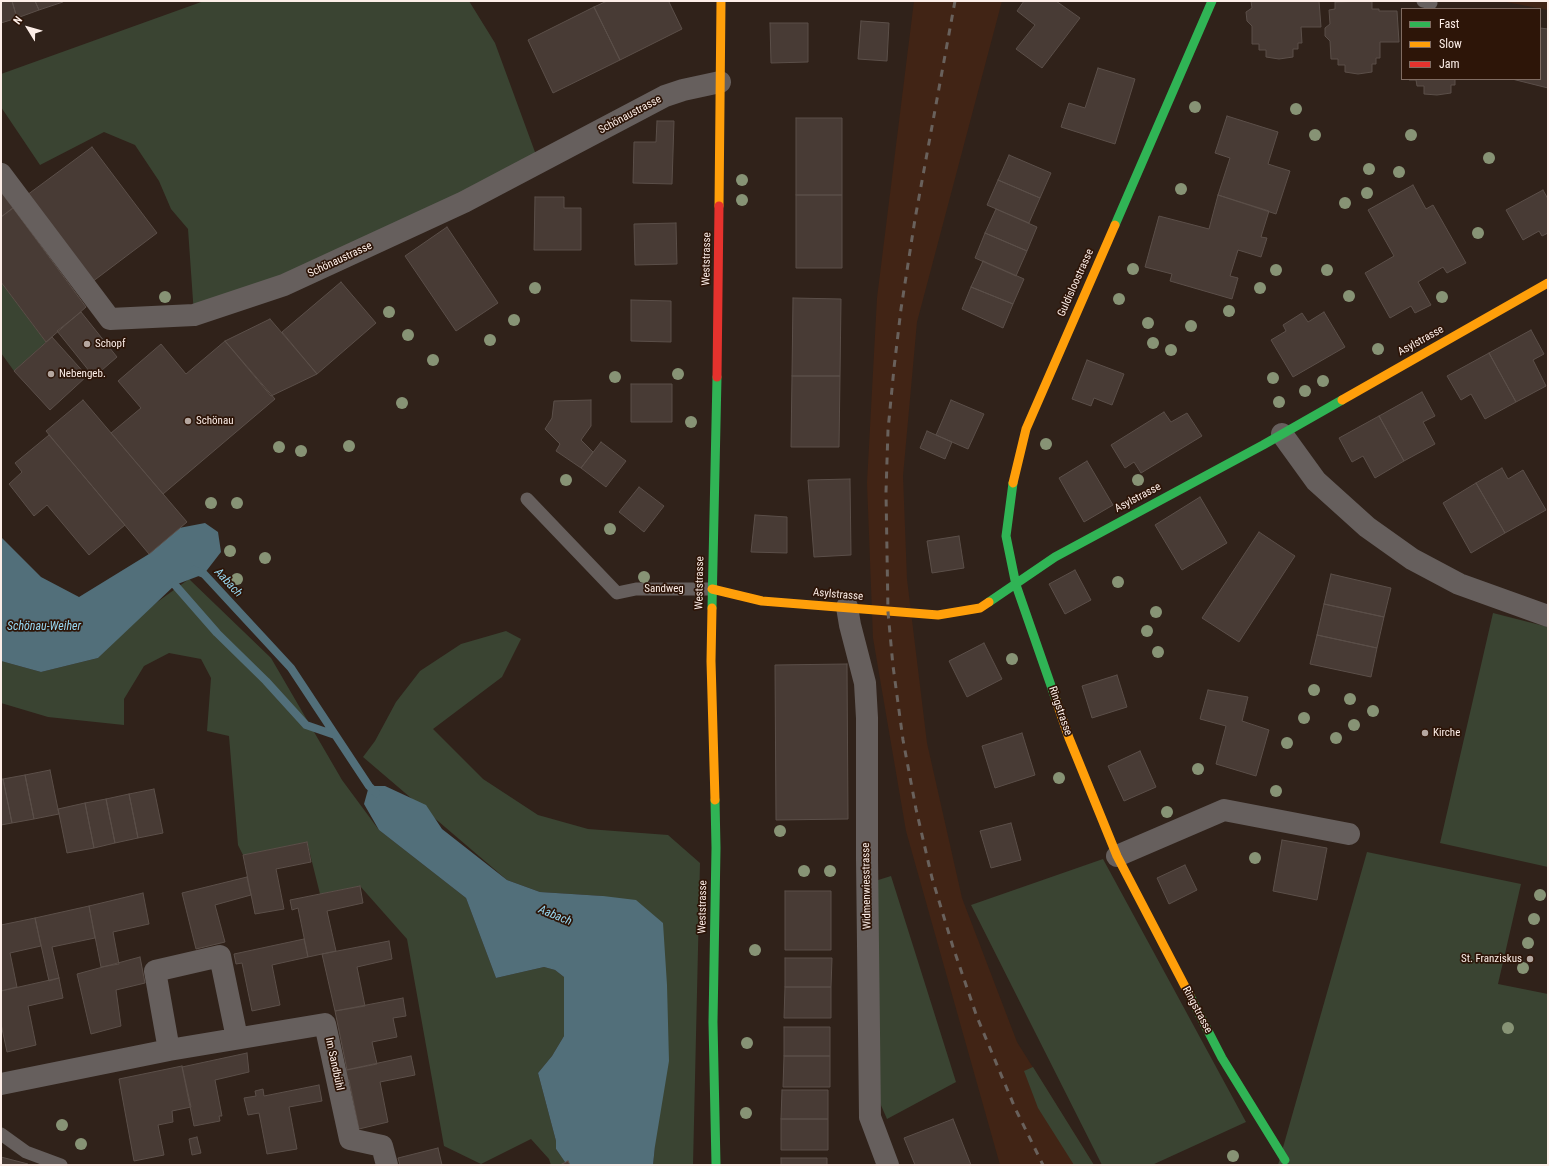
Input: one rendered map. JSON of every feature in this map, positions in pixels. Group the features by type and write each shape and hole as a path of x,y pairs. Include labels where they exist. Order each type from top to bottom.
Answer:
{"street":[{"name":"Weststrasse","path":"716,1165 713,1022 716,848 711,661 716,473 721,1"},
{"name":"Guldisloostrasse","path":"1016,585 1006,536 1011,491 1026,429 1212,1"},
{"name":"Schönaustrasse","path":"1,174 110,319 194,315 284,285 464,202 665,96 720,82"},
{"name":"Asylstrasse","path":"712,589 762,601 847,607 888,612 938,615 980,608 1016,585 1055,557 1282,434 1548,283"},
{"path":"1282,434 1316,481 1367,527 1412,559 1459,584 1548,616"},
{"name":"Ringstrasse","path":"1016,585 1069,738 1117,856 1222,1058 1285,1160"},
{"name":"Widmenwiesstrasse","path":"847,607 865,684 868,718 866,859 870,1117 888,1165"},
{"path":"1117,856 1224,810 1349,834"},
{"path":"169,1050 155,971 220,956 236,1038"},
{"name":"Im Sandbühl","path":"1,1084 169,1050 325,1024 350,1139 382,1146 387,1165"}],"lane":[{"name":"Sandweg","path":"527,498 617,593 636,589 712,589"},
{"path":"1,1134 26,1152 61,1165"}],"shaded area":[{"path":"914,1 1002,1 917,322 903,476 907,579 927,743 962,898 1017,1042 1094,1165 1000,1165 906,831 873,638 867,483 877,298"},
{"path":"1501,1 1548,1 1548,10"}],"green space":[{"path":"204,1 469,1 495,43 539,163 194,315 188,229 171,209 159,181 135,145 104,132 40,165 1,107 1,74"},
{"path":"1,282 46,342 14,371 1,353"},
{"path":"189,579 271,658 342,780 379,830 466,898 496,978 544,967 555,970 564,977 564,1036 552,1056 538,1073 556,1141 556,1149 567,1165 551,1165 549,1159 531,1139 481,1164 444,1146 407,939 360,886 320,894 307,842 243,855 238,845 229,736 207,731 211,678 201,659 169,653 144,666 124,699 124,725 48,717 1,703 1,661 41,672 98,658 149,608"},
{"path":"1493,613 1548,627 1548,867 1440,843"},
{"path":"506,631 521,639 502,677 433,729 483,779 538,815 588,829 668,835 700,863 693,1165 653,1165 655,1146 603,896 540,892 507,880 363,757 375,741 396,702 420,671 461,644"},
{"path":"1367,852 1521,884 1498,984 1548,994 1548,1165 1278,1165"},
{"path":"1103,859 1246,1122 1152,1165 1102,1165 971,905"},
{"path":"891,876 956,1082 887,1119 880,1103 875,881"},
{"path":"1033,1067 1094,1165 1074,1165 1038,1108 1024,1071"}],"water":[{"name":"Schönau-Weiher","path":"205,523 218,532 221,552 204,574 175,585 98,658 41,672 1,661 1,537 41,577 79,597 149,554 179,528"},
{"path":"369,786 385,786 426,805 442,829 507,880 540,892 603,896 636,900 663,923 667,985 669,1061 653,1165 567,1165 556,1149 556,1141 538,1073 552,1056 564,1036 564,977 555,970 544,967 496,978 466,898 379,830 364,804"}],"building":[{"path":"1,1 12,1 17,18 1,23"},
{"path":"12,1 35,1 39,10 17,18"},
{"path":"35,1 63,1 63,2 39,10"},
{"path":"607,1 672,1 669,2 682,29 620,60 594,7"},
{"path":"1024,1 1056,1 1080,18 1042,68 1016,49 1035,25 1017,11"},
{"path":"1251,1 1319,1 1321,27 1301,27 1302,43 1298,43 1298,49 1293,49 1293,57 1279,59 1266,57 1266,50 1259,50 1259,44 1252,44 1252,26 1247,21 1246,12 1252,8"},
{"path":"1372,1 1372,9 1379,9 1379,11 1397,11 1399,42 1380,42 1380,58 1376,58 1376,64 1372,64 1372,72 1358,74 1345,72 1345,65 1338,65 1338,59 1331,59 1330,41 1325,36 1325,28 1330,24 1329,10 1335,9 1335,2"},
{"path":"594,7 620,60 553,93 528,40"},
{"path":"861,21 889,23 887,61 858,59"},
{"path":"770,23 808,23 808,62 771,63"},
{"path":"1541,28 1548,29 1548,88 1516,80 1541,80"},
{"path":"1098,68 1135,79 1115,144 1061,127 1069,103 1085,108"},
{"path":"1416,80 1455,80 1455,85 1451,85 1451,93 1437,95 1424,94 1424,86 1417,86"},
{"path":"1227,116 1278,132 1268,164 1290,171 1276,214 1218,195 1230,158 1215,153"},
{"path":"796,118 842,118 842,195 796,195"},
{"path":"657,121 674,121 672,184 633,183 634,142 656,142"},
{"path":"92,147 157,233 92,282 23,198"},
{"path":"1009,155 1051,173 1040,198 998,180"},
{"path":"998,180 1040,198 1029,223 987,205"},
{"path":"1413,185 1426,209 1433,205 1466,263 1447,273 1443,267 1418,282 1431,305 1415,313 1411,306 1390,318 1365,273 1394,256 1368,210"},
{"path":"1543,190 1548,199 1548,233 1542,236 1539,231 1523,240 1506,210"},
{"path":"1,192 13,208 1,217"},
{"path":"796,195 842,195 842,268 796,268"},
{"path":"1218,195 1269,211 1261,237 1267,238 1261,257 1238,250 1230,276 1238,278 1232,299 1170,281 1172,274 1145,267 1159,216 1209,229"},
{"path":"535,197 564,197 564,208 581,208 581,250 534,250"},
{"path":"13,208 86,307 46,342 1,282 1,217"},
{"path":"996,209 1037,227 1027,251 985,233"},
{"path":"676,223 677,264 635,265 634,224"},
{"path":"447,227 498,303 456,331 405,256"},
{"path":"985,233 1027,251 1016,276 975,258"},
{"path":"983,261 1024,279 1013,304 971,287"},
{"path":"341,282 376,323 317,374 282,332"},
{"path":"971,287 1013,304 1003,328 962,309"},
{"path":"793,298 841,299 840,376 792,376"},
{"path":"631,300 671,301 671,342 631,341"},
{"name":"Schopf","path":"81,312 117,357 94,377 57,331"},
{"path":"1324,312 1345,347 1293,377 1271,340 1286,331 1283,325 1302,313 1308,322"},
{"path":"270,319 317,374 271,396 225,341"},
{"path":"1531,330 1544,354 1533,360 1546,386 1516,402 1489,353"},
{"name":"Nebengeb.","path":"52,337 87,376 50,410 14,371"},
{"name":"Schönau","path":"225,341 275,399 163,494 111,433 141,408 118,381 161,344 186,374"},
{"path":"1489,353 1516,402 1485,419 1471,394 1461,400 1447,376"},
{"path":"1087,360 1124,374 1112,405 1094,398 1091,406 1072,399"},
{"path":"792,376 840,376 839,447 791,447"},
{"path":"631,384 672,384 672,422 631,422"},
{"path":"1422,392 1435,416 1423,422 1435,444 1404,461 1379,416"},
{"path":"83,400 187,522 149,554 46,431"},
{"path":"591,400 591,426 581,440 593,452 581,468 556,451 560,444 545,429 552,418 554,401"},
{"path":"951,400 984,414 968,449 936,435"},
{"path":"1164,412 1171,422 1187,413 1202,436 1141,473 1134,462 1125,468 1111,445"},
{"path":"1379,416 1404,461 1375,478 1363,456 1352,462 1339,438"},
{"path":"927,431 952,442 945,459 920,448"},
{"path":"49,435 125,525 89,555 47,505 34,516 9,484 22,472 15,463"},
{"path":"601,442 626,461 606,487 581,468"},
{"path":"1087,461 1113,505 1084,522 1059,478"},
{"path":"1502,468 1508,479 1523,470 1546,510 1505,533 1476,483"},
{"path":"850,479 851,555 814,557 808,480"},
{"path":"1476,483 1505,533 1471,553 1443,503"},
{"path":"639,487 664,506 644,532 619,512"},
{"path":"1200,497 1227,543 1182,570 1155,525"},
{"path":"755,515 787,517 787,553 751,552"},
{"path":"1259,532 1295,556 1239,642 1202,618"},
{"path":"959,536 964,568 932,573 927,541"},
{"path":"1075,570 1091,600 1065,614 1049,584"},
{"path":"1331,574 1391,588 1384,617 1324,604"},
{"path":"1324,604 1384,617 1377,648 1317,635"},
{"path":"1317,635 1377,648 1371,677 1310,664"},
{"path":"984,643 1002,679 967,697 949,661"},
{"path":"847,664 848,819 776,820 775,665"},
{"path":"1117,675 1127,707 1092,718 1082,686"},
{"path":"1208,690 1248,697 1242,721 1269,730 1256,776 1216,764 1226,726 1200,719"},
{"path":"1022,733 1035,775 995,788 982,746"},
{"path":"1140,751 1156,787 1124,801 1108,766"},
{"path":"50,770 59,814 34,819 25,775"},
{"path":"25,775 34,819 12,823 3,779"},
{"path":"1,779 3,779 12,823 1,825"},
{"path":"154,789 163,833 138,838 129,794"},
{"path":"129,794 138,838 115,843 106,799"},
{"path":"106,799 115,843 94,848 85,803"},
{"path":"85,803 94,848 67,853 58,809"},
{"path":"1011,823 1021,860 991,868 980,831"},
{"path":"1282,840 1327,848 1317,900 1273,891"},
{"path":"307,842 311,862 276,869 284,909 255,914 243,855"},
{"path":"1185,865 1197,890 1169,904 1157,878"},
{"path":"247,877 251,895 215,905 225,942 196,949 182,893"},
{"path":"360,886 363,903 327,911 336,951 308,957 298,908 292,910 290,900"},
{"path":"785,891 831,891 831,950 785,950"},
{"path":"143,893 149,924 113,932 119,964 101,967 89,906"},
{"path":"89,906 95,938 52,947 59,978 49,981 35,918"},
{"path":"35,918 41,946 10,953 17,987 1,991 1,925"},
{"path":"304,939 308,957 272,965 280,1005 252,1011 242,963 236,964 234,954"},
{"path":"389,941 392,959 357,967 365,1006 335,1011 322,954"},
{"path":"140,957 145,983 116,990 121,1026 91,1034 77,974"},
{"path":"785,958 832,958 831,987 785,987"},
{"path":"59,978 63,998 28,1006 36,1045 7,1052 1,1024 1,991"},
{"path":"785,987 831,987 831,1018 784,1018"},
{"path":"403,998 406,1016 393,1018 397,1037 372,1042 377,1064 347,1070 335,1011"},
{"path":"784,1027 830,1027 830,1056 784,1056"},
{"path":"247,1053 249,1072 215,1080 222,1116 219,1116 220,1121 194,1126 182,1067"},
{"path":"411,1056 415,1075 380,1082 388,1122 359,1129 349,1080 343,1081 341,1071"},
{"path":"784,1056 830,1056 830,1087 783,1087"},
{"path":"182,1066 191,1107 172,1111 173,1122 158,1125 164,1155 134,1161 119,1079"},
{"path":"319,1085 322,1101 289,1107 297,1149 267,1154 259,1113 248,1115 244,1098 256,1096 255,1091 263,1089 264,1096"},
{"path":"782,1090 828,1090 828,1119 781,1119"},
{"path":"781,1119 828,1119 828,1150 781,1150"},
{"path":"953,1119 971,1165 915,1165 904,1138"},
{"path":"197,1137 201,1153 192,1155 189,1139"},
{"path":"438,1148 442,1165 400,1165 398,1158"},
{"path":"1,1157 28,1164 28,1165 1,1165"},
{"path":"781,1158 827,1158 827,1165 781,1165"},
{"path":"568,1161 570,1165 560,1165"}],"waterway":[{"name":"Aabach","path":"194,570 204,574 291,668 369,786 376,793"},
{"name":"Aabach","path":"175,585 217,633 266,681 306,725 335,735"}],"railway":[{"path":"955,1 915,219 901,309 894,368 888,430 886,492 888,612 893,666 903,740 916,809 932,878 953,947 977,1017 1015,1108 1043,1165"}],"traffic: fast":[{"path":"1115,225 1212,1"},
{"path":"712,608 717,377"},
{"path":"989,602 1055,557 1263,445 1342,400"},
{"path":"1013,483 1006,536 1016,585 1056,700"},
{"path":"715,800 716,848 713,1022 716,1165"},
{"path":"1190,996 1222,1058 1285,1160"}],"traffic: slow":[{"path":"719,206 721,1"},
{"path":"1013,483 1026,429 1115,225"},
{"path":"1342,400 1548,283"},
{"path":"712,589 762,601 938,615 980,608 989,602"},
{"path":"712,608 711,661 715,800"},
{"path":"1056,700 1069,738 1117,856 1190,996"}],"traffic: jam":[{"path":"717,377 719,206"}],"place":[{"name":"Schopf","path":"87,344"},
{"name":"Nebengeb.","path":"51,374"},
{"name":"Schönau","path":"188,421"},
{"name":"Kirche","path":"1425,733"},
{"name":"St. Franziskus","path":"1530,959"}]}
